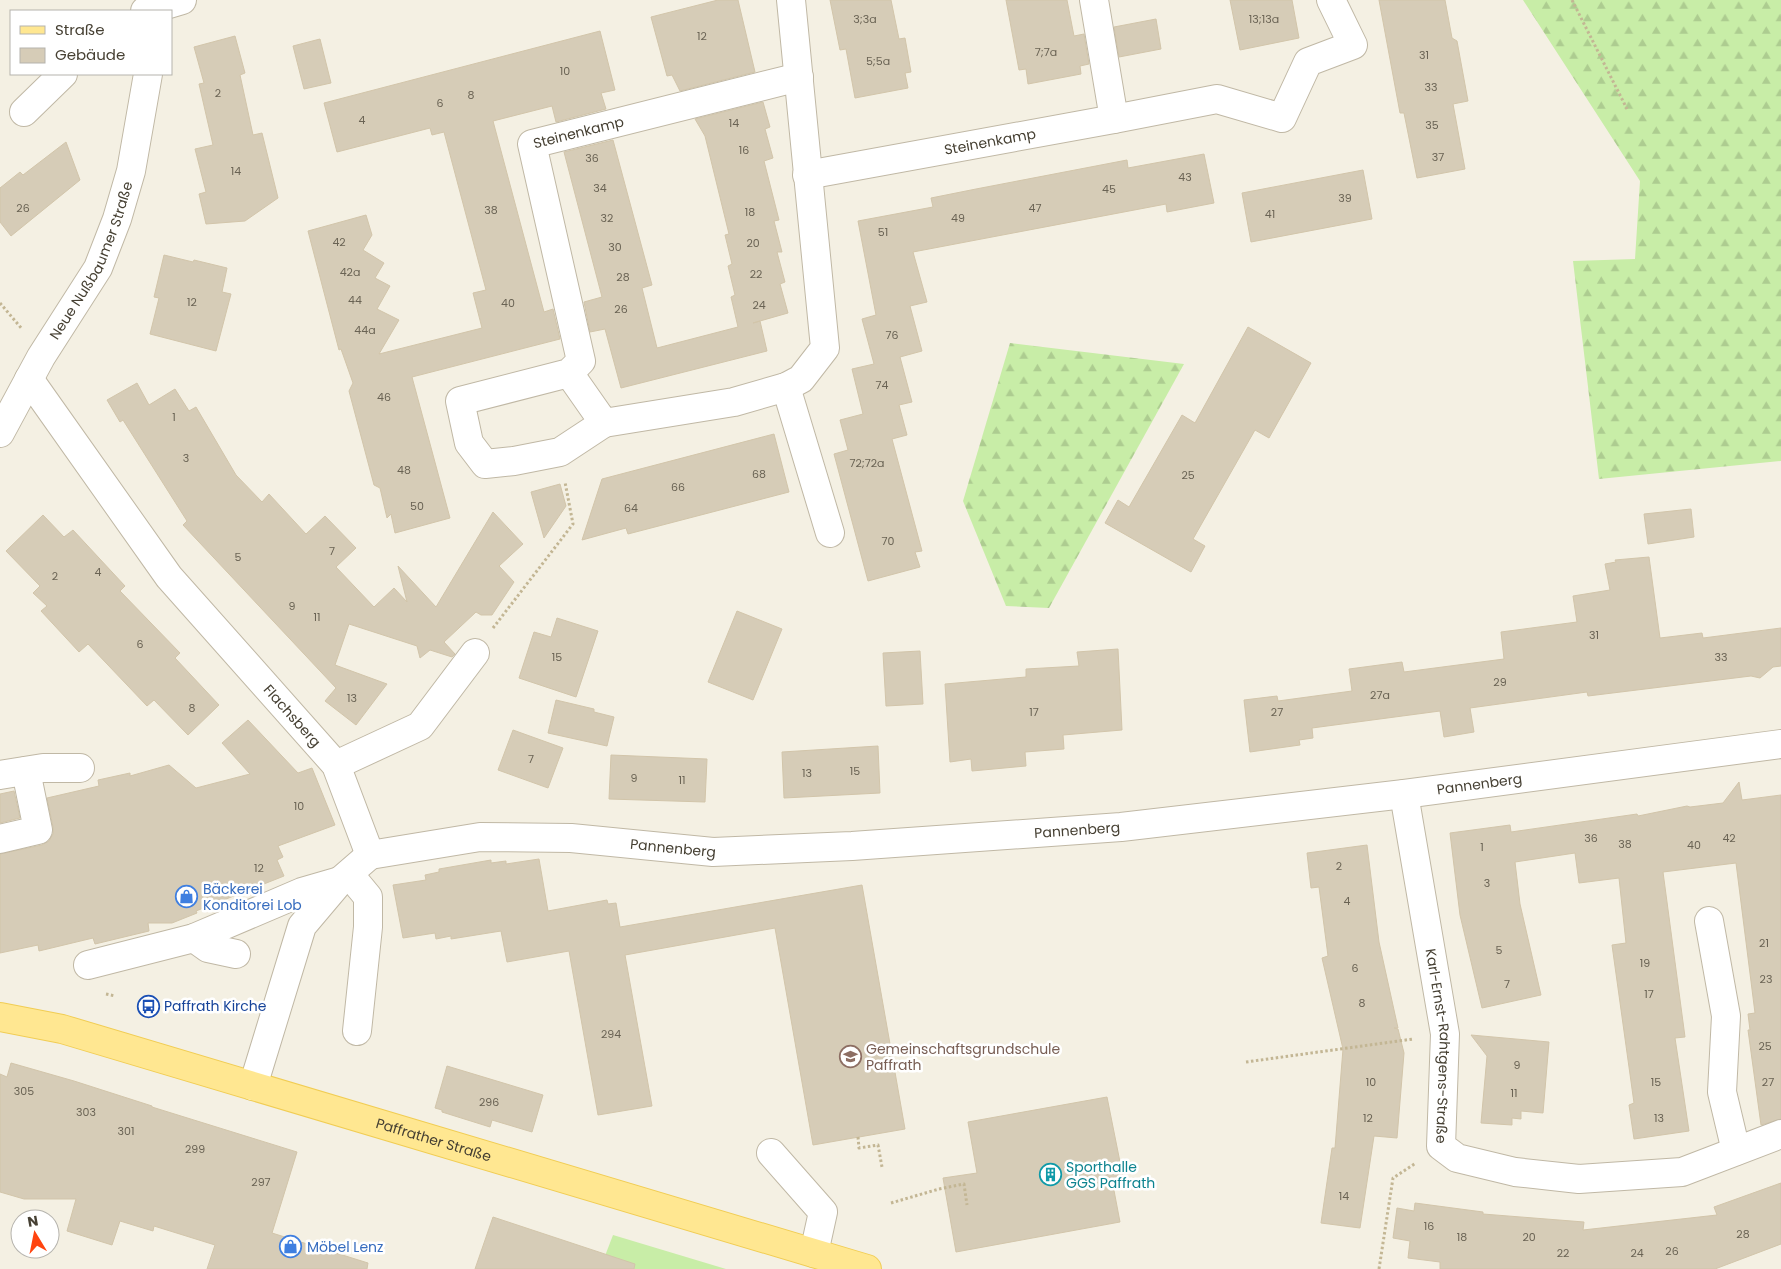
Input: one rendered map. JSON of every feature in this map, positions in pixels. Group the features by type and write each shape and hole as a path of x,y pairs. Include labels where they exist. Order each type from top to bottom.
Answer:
{"main road":[{"name":"Paffrather Straße","path":"0,1017 56,1028 867,1269"}],"street":[{"path":"150,8 182,0"},
{"path":"604,423 569,373 460,401 469,443 484,464 514,462 560,452 604,423 734,402 786,387 801,379 825,348 791,0"},
{"path":"1094,0 1114,119"},
{"name":"Steinenkamp","path":"807,175 1217,99 1282,118 1308,62 1353,45 1331,0"},
{"path":"24,112 61,75"},
{"name":"Neue Nußbaumer Straße","path":"0,433 41,357 98,268 117,219 131,171 148,75"},
{"name":"Steinenkamp","path":"569,373 581,361 532,144 799,77"},
{"name":"Flachsberg","path":"29,379 169,577 336,765 370,854"},
{"path":"786,387 830,533"},
{"path":"336,765 420,726 475,653"},
{"name":"Pannenberg","path":"370,854 480,837 571,838 712,852 852,846 1121,827 1404,794 1781,744"},
{"path":"0,839 38,830 13,773 44,768 80,768"},
{"name":"Karl-Ernst-Rahtgens-Straße","path":"1404,794 1445,1034 1441,1146 1457,1158 1515,1172 1579,1179 1682,1172 1781,1134"},
{"path":"253,1086 302,926 344,878 370,854"},
{"path":"88,965 194,938 302,892 344,878"},
{"path":"344,878 368,897 368,927 356,1031"},
{"path":"1709,921 1726,1016 1722,1092 1736,1152"},
{"path":"194,938 208,948 236,954"},
{"path":"771,1153 823,1212 814,1254"}],"path":[{"path":"1572,0 1627,109"},
{"path":"475,653 572,524 560,452"},
{"path":"1246,1062 1445,1034"},
{"path":"858,1137 860,1148 878,1145 882,1167"},
{"path":"1379,1269 1393,1178 1441,1146"},
{"path":"890,1204 939,1189 964,1184 968,1205"}],"green space":[{"path":"1523,0 1781,0 1781,461 1599,479 1573,261 1635,259 1640,181"},
{"path":"1010,343 1184,364 1049,608 1006,606 963,501"},
{"path":"613,1235 726,1269 600,1269"}],"building":[{"path":"718,0 738,0 755,72 680,91 672,75 667,76 651,17"},
{"path":"830,0 891,0 899,39 905,38 911,72 905,73 908,88 855,98 846,49 840,50"},
{"path":"1006,0 1067,0 1074,36 1084,34 1089,64 1080,66 1081,74 1028,84 1026,69 1019,70"},
{"path":"1230,0 1292,0 1299,38 1240,50"},
{"path":"1379,0 1445,0 1452,38 1457,41 1468,101 1453,104 1465,169 1417,178 1404,113 1400,113"},
{"path":"1156,19 1161,49 1119,57 1114,27"},
{"path":"600,31 615,90 601,93 606,109 556,122 552,106 493,121 544,312 553,309 560,339 412,377 450,518 395,533 391,514 387,518 380,488 374,485 349,391 353,383 341,349 339,350 308,231 366,215 372,235 363,250 384,263 375,278 390,286 377,309 399,320 379,354 482,328 473,293 486,290 444,132 432,135 430,128 337,152 324,103"},
{"path":"235,36 245,73 240,75 253,135 262,133 278,198 245,221 206,224 199,194 206,192 195,149 213,145 199,84 204,83 194,47"},
{"path":"320,39 331,83 304,89 293,46"},
{"path":"763,102 770,127 765,129 773,158 764,161 779,220 774,221 782,252 777,252 785,282 780,284 788,313 760,321 767,351 621,388 605,329 590,332 584,302 602,297 564,152 613,140 652,285 642,288 657,348 738,327 731,297 735,295 728,266 732,264 725,235 729,234 705,136 695,119"},
{"path":"66,142 80,180 11,236 0,222 0,188 20,172 23,175"},
{"path":"1204,154 1214,203 1167,212 1166,204 913,252 927,302 910,306 922,351 900,357 912,402 899,405 907,435 892,439 922,551 915,552 920,567 868,581 834,454 848,450 840,420 863,414 852,369 874,364 862,319 876,315 858,221 933,207 931,198 976,189 1127,160 1128,168"},
{"path":"1363,170 1372,219 1251,242 1242,193"},
{"path":"164,255 227,268 222,292 231,294 216,351 150,334 159,298 154,297"},
{"path":"1248,327 1311,363 1269,438 1255,430 1193,539 1205,546 1191,572 1105,523 1118,500 1129,507 1182,415 1195,423"},
{"path":"137,383 149,405 175,389 189,411 196,407 236,475 262,502 269,494 306,534 325,516 356,548 336,567 374,607 394,588 407,602 398,566 436,607 493,512 523,544 499,566 514,582 492,615 481,615 476,612 444,642 455,654 452,657 430,650 420,658 417,646 349,624 335,665 387,684 356,725 325,701 336,688 183,525 187,521 123,420 120,422 107,400"},
{"path":"774,434 789,492 628,534 626,528 582,540 602,479"},
{"path":"560,484 566,506 544,538 531,492"},
{"path":"1691,509 1694,537 1648,544 1644,514"},
{"path":"43,515 64,537 73,530 125,586 120,591 180,653 175,658 219,705 188,735 154,700 147,706 88,644 79,652 41,611 47,606 33,593 40,586 6,551"},
{"path":"1649,557 1660,638 1702,633 1703,638 1781,628 1781,666 1773,667 1760,678 1751,676 1588,696 1587,692 1470,708 1474,732 1444,737 1440,711 1312,728 1313,738 1299,740 1300,745 1250,752 1244,700 1277,696 1278,701 1352,691 1349,669 1402,662 1404,672 1504,659 1501,632 1577,622 1573,596 1610,590 1605,564 1616,562 1615,560"},
{"path":"737,611 782,629 753,700 708,682"},
{"path":"557,618 598,631 576,697 519,678 534,632 551,637"},
{"path":"1118,649 1122,730 1063,735 1064,749 1025,752 1026,766 972,771 971,759 950,762 945,684 1026,677 1026,669 1079,666 1077,652"},
{"path":"920,651 923,704 886,706 883,653"},
{"path":"556,700 594,709 594,712 614,717 607,746 548,733"},
{"path":"248,720 298,773 312,768 335,825 278,846 283,857 277,860 284,876 196,911 197,913 172,923 148,923 149,931 95,944 93,938 39,951 38,945 0,953 0,854 42,845 49,841 53,834 53,827 47,798 99,786 98,780 130,773 130,776 169,765 196,788 250,774 222,743"},
{"path":"513,730 563,748 548,788 498,770"},
{"path":"878,746 880,793 784,798 782,752"},
{"path":"611,755 707,759 705,802 609,799"},
{"path":"1739,782 1742,800 1781,795 1781,1119 1761,1125 1748,1030 1750,1030 1748,1014 1755,1013 1736,863 1663,872 1685,1037 1675,1038 1689,1131 1634,1139 1629,1105 1634,1103 1612,945 1626,943 1619,878 1579,883 1575,853 1515,862 1520,904 1541,995 1482,1008 1460,915 1450,833 1510,825 1511,832 1637,814 1638,816 1687,806 1723,803"},
{"path":"14,791 20,818 0,823 0,794"},
{"path":"1367,845 1379,942 1398,1028 1394,1028 1398,1029 1404,1053 1397,1138 1374,1136 1360,1228 1321,1223 1332,1148 1335,1148 1343,1049 1322,958 1328,956 1319,887 1311,888 1307,853"},
{"path":"539,859 548,911 607,900 608,904 616,903 620,927 862,885 905,1129 813,1145 775,928 625,955 652,1106 598,1115 569,951 507,962 501,931 451,939 451,936 436,939 435,933 403,938 393,885 426,880 425,875 439,872 439,869 491,860 491,863 506,861 506,864"},
{"path":"1471,1035 1549,1042 1543,1113 1521,1111 1521,1119 1512,1118 1512,1125 1481,1123 1487,1056"},
{"path":"11,1063 74,1081 297,1152 272,1233 368,1263 367,1269 207,1269 215,1245 154,1226 153,1231 120,1221 112,1245 67,1231 76,1199 24,1199 0,1192 0,1074 7,1077"},
{"path":"447,1066 543,1095 532,1132 492,1120 490,1127 435,1108"},
{"name":"Sporthalle GGS Paffrath","path":"1107,1097 1123,1177 1112,1180 1120,1222 956,1252 943,1178 977,1173 968,1122"},
{"path":"1781,1183 1781,1244 1715,1269 1440,1269 1440,1262 1408,1258 1410,1241 1393,1238 1397,1208 1414,1211 1415,1203 1483,1212 1483,1214 1584,1222 1583,1230 1717,1215 1714,1207"},
{"path":"493,1217 635,1264 634,1269 475,1269"}],"place":[{"name":"Bäckerei Konditorei Lob","path":"187,897"},
{"name":"Paffrath Kirche","path":"148,1006"},
{"name":"Gemeinschaftsgrundschule Paffrath","path":"850,1057"},
{"name":"Sporthalle GGS Paffrath","path":"1050,1175"},
{"name":"Möbel Lenz","path":"291,1247"}]}
